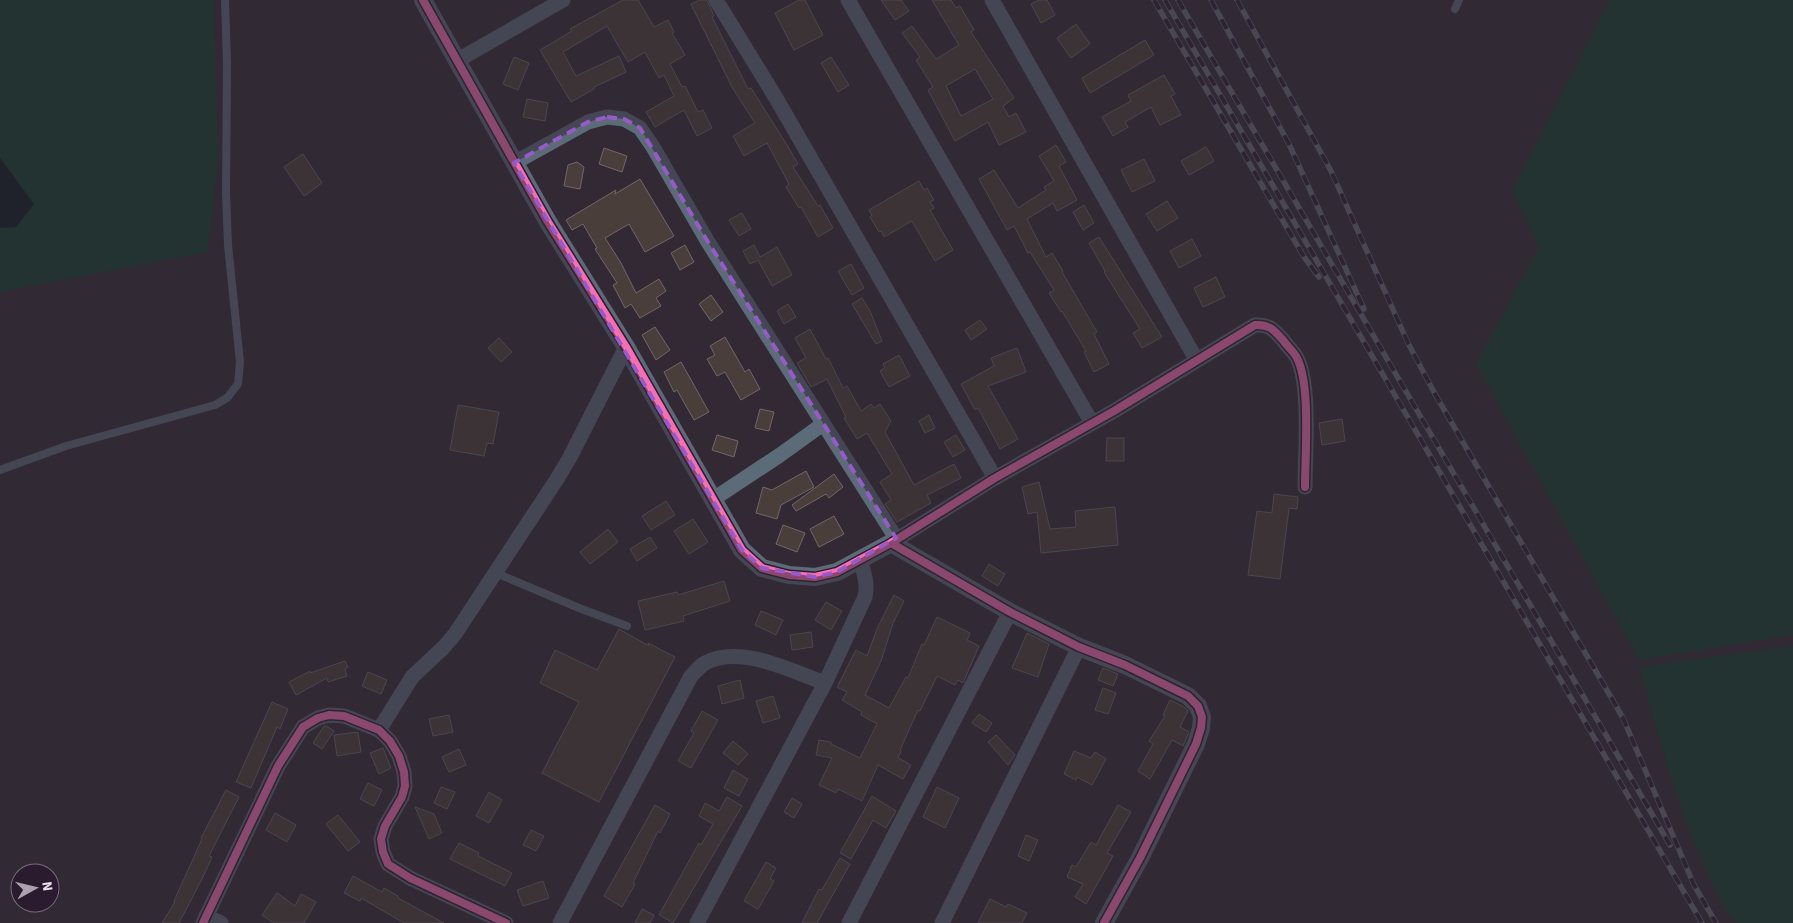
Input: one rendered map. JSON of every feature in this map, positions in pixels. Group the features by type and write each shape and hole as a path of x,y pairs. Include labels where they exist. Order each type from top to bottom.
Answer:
{"street":[{"path":"423,0 514,163 576,268 626,347 712,500 742,550 762,568 789,575 815,577 837,572 995,478 1092,424 1196,359 1255,325 1265,324 1274,329 1297,357 1302,373 1305,391 1305,487"},
{"path":"458,60 563,0"},
{"path":"716,0 995,478"},
{"path":"848,0 1092,424"},
{"path":"992,0 1196,359"},
{"path":"514,163 588,122 607,117 624,119 640,128 654,147 708,242 893,540 1010,612 1079,647 1125,664 1188,696 1198,706 1202,717 1196,744 1140,858 1104,923"},
{"path":"379,730 412,677 455,634 496,573 569,459 626,347"},
{"path":"712,500 780,455 822,424"},
{"path":"697,923 825,683 865,597 867,588 866,578 860,560"},
{"path":"849,923 1010,612"},
{"path":"942,923 1079,647"},
{"path":"560,923 691,676 704,663 722,657 739,656 760,660 825,683"},
{"path":"221,923 205,919 278,766 303,727 318,718 329,715 344,716 379,730 390,741 399,756 404,772 405,786 402,797 385,826 381,839 383,852 388,864 410,878 506,923"}],"lane":[{"path":"0,470 66,446 215,405 228,398 238,384 240,362 228,245 226,193 227,63 225,0"},
{"path":"1455,9 1459,0"},
{"path":"496,573 627,626"}],"highlighted area":[{"path":"607,117 624,119 640,128 708,242 896,538 837,572 815,577 762,568 742,550 514,163 588,122"}],"green space":[{"path":"0,0 214,0 218,162 207,252 0,292"},
{"path":"1610,0 1793,0 1793,635 1639,660 1476,364 1539,247 1512,190"},
{"path":"1793,646 1793,923 1737,923 1725,909 1719,898 1689,829 1671,776 1639,667"}],"shaded area":[{"path":"0,158 34,204 16,227 0,228"}],"building":[{"path":"623,0 638,0 654,27 668,20 674,32 672,33 685,55 670,64 682,87 685,86 698,112 703,110 712,128 697,136 684,110 655,127 646,112 674,96 664,75 659,78 645,52 628,62 607,26 563,52 576,76 619,56 626,72 594,87 594,89 571,102 540,50 572,31 570,29"},
{"path":"700,0 707,0 714,16 712,17 748,89 751,88 787,145 798,164 793,167 818,206 820,205 833,228 818,237 801,207 799,208 786,187 789,184 767,143 744,156 733,136 755,123 732,87 691,4"},
{"path":"799,0 805,0 823,35 794,50 775,13"},
{"path":"881,0 901,0 909,11 895,20"},
{"path":"932,0 951,0 956,8 960,6 974,30 971,32 1014,98 1003,106 1009,117 1016,113 1026,132 999,145 988,122 955,141 928,90 933,87 916,60 920,57 902,33 912,26 936,59 959,45","holes":["975,69 993,99 961,116 946,86"]},
{"path":"1039,0 1047,0 1055,15 1041,23 1031,4"},
{"path":"1076,24 1090,44 1071,58 1057,38"},
{"path":"1145,40 1154,55 1090,93 1082,78"},
{"path":"514,57 529,63 518,90 503,84"},
{"path":"831,57 849,85 838,92 821,63"},
{"path":"1164,75 1175,94 1171,96 1181,115 1160,125 1151,107 1125,122 1128,127 1113,136 1102,117 1131,101 1128,95"},
{"path":"527,99 548,103 545,121 523,117"},
{"path":"1056,145 1066,162 1059,166 1077,200 1057,211 1053,203 1027,219 1046,257 1052,253 1097,332 1094,334 1109,364 1094,372 1084,352 1086,351 1049,293 1054,290 1030,252 1028,253 1014,226 1007,230 979,179 994,170 1018,208 1046,190 1044,187 1054,181 1039,156"},
{"path":"1206,147 1214,161 1189,175 1181,161"},
{"path":"604,148 627,156 622,172 599,164"},
{"path":"303,154 322,183 304,196 284,167"},
{"path":"1144,159 1155,181 1132,192 1121,170"},
{"path":"577,162 584,167 580,189 564,186 568,165"},
{"path":"640,179 674,236 645,252 629,224 605,238 621,263 636,293 659,279 666,291 656,298 661,306 640,318 631,304 625,308 613,285 617,283 595,249 597,248 583,224 572,230 566,220 616,190 615,194"},
{"path":"919,181 924,190 927,188 934,200 930,202 934,208 930,210 953,250 935,261 912,221 884,237 870,217 872,215 869,210"},
{"path":"1167,201 1178,218 1157,231 1146,214"},
{"path":"1084,205 1094,223 1083,230 1073,212"},
{"path":"742,213 751,229 739,236 729,220"},
{"path":"1099,237 1162,337 1142,348 1133,333 1140,329 1104,272 1089,243"},
{"path":"1192,239 1201,256 1179,268 1170,251"},
{"path":"685,245 694,262 680,270 671,253"},
{"path":"754,245 760,257 777,247 792,275 772,286 758,260 750,264 743,251"},
{"path":"851,264 864,288 852,295 838,271"},
{"path":"1216,277 1225,297 1203,307 1194,288"},
{"path":"711,295 723,312 711,321 699,304"},
{"path":"862,298 870,311 882,341 876,344 852,304"},
{"path":"788,304 796,317 784,324 777,311"},
{"path":"980,320 987,329 971,340 965,330"},
{"path":"655,327 670,350 656,360 642,335"},
{"path":"810,329 826,359 828,358 843,388 847,386 861,411 871,404 874,408 880,404 891,421 885,432 914,485 954,464 961,478 927,495 931,503 897,522 885,504 891,500 880,482 892,474 867,433 857,439 844,418 846,417 827,379 811,387 797,363 806,358 795,338"},
{"path":"725,337 745,372 749,369 760,389 741,400 725,372 717,376 707,359 715,355 710,346"},
{"path":"499,338 512,352 501,362 488,348"},
{"path":"1017,348 1026,372 988,386 1018,439 1000,449 978,408 975,410 961,384 994,366 991,358"},
{"path":"899,355 910,376 889,387 880,371 885,368 883,364"},
{"path":"681,362 709,412 694,420 677,390 674,392 664,372"},
{"path":"458,405 499,412 493,444 487,443 484,456 450,450"},
{"path":"760,409 774,412 769,431 755,428"},
{"path":"929,415 935,428 925,433 919,421"},
{"path":"1342,419 1345,441 1322,445 1319,423"},
{"path":"717,435 738,441 734,457 712,450"},
{"path":"956,435 965,450 953,457 944,442"},
{"path":"1107,438 1124,438 1124,461 1106,461"},
{"path":"806,471 814,487 781,505 777,519 756,513 763,487 772,490"},
{"path":"834,474 843,487 829,498 826,494 796,511 792,505"},
{"path":"1039,482 1050,529 1076,527 1075,511 1115,507 1118,545 1041,553 1037,512 1028,514 1022,487"},
{"path":"1274,494 1298,497 1297,509 1289,508 1280,579 1248,575 1257,511 1272,513"},
{"path":"666,501 675,515 651,530 642,516"},
{"path":"834,516 844,534 819,547 810,529"},
{"path":"693,519 708,542 689,554 674,531"},
{"path":"783,525 805,533 797,552 776,544"},
{"path":"608,529 618,542 590,564 580,552"},
{"path":"650,537 657,548 637,561 630,549"},
{"path":"989,564 1005,574 998,586 982,576"},
{"path":"724,581 730,601 683,616 684,621 645,630 638,601 677,592 678,595"},
{"path":"894,595 904,601 893,623 881,661 865,695 889,708 906,677 908,678 922,644 924,645 937,617 970,633 967,640 979,646 963,683 958,680 955,685 937,676 920,711 918,710 900,750 898,758 911,765 903,779 878,765 862,801 838,789 836,793 819,785 832,758 816,755 819,740 831,742 831,744 860,758 877,724 861,715 862,712 842,700 847,692 837,687 856,650 867,656 877,629"},
{"path":"826,602 842,611 831,630 815,620"},
{"path":"761,611 783,620 776,635 755,625"},
{"path":"619,629 649,646 648,643 675,657 599,802 542,773 579,702 540,683 555,650 597,670"},
{"path":"811,632 813,647 792,650 790,635"},
{"path":"1027,633 1049,644 1038,677 1012,668"},
{"path":"345,661 348,667 345,669 347,676 328,682 327,678 296,695 289,682 310,671 310,673"},
{"path":"1103,668 1118,674 1113,686 1098,680"},
{"path":"368,672 387,680 381,694 362,686"},
{"path":"740,680 744,698 722,704 718,686"},
{"path":"1103,688 1116,693 1108,714 1095,710"},
{"path":"773,696 780,718 763,723 756,701"},
{"path":"1170,700 1188,711 1180,727 1189,732 1183,746 1172,740 1150,779 1138,771 1153,744 1149,741 1165,716 1163,715"},
{"path":"272,702 288,709 280,729 277,727 251,788 236,782"},
{"path":"702,711 718,720 691,768 678,761 694,733 691,731"},
{"path":"979,714 992,723 986,732 972,723"},
{"path":"449,715 453,732 433,736 429,719"},
{"path":"324,726 334,731 322,749 313,743"},
{"path":"358,732 361,752 337,756 334,735"},
{"path":"996,735 1015,755 1008,765 988,742"},
{"path":"733,741 748,754 738,765 723,753"},
{"path":"383,748 391,768 379,774 370,753"},
{"path":"459,749 466,765 449,772 442,757"},
{"path":"1074,751 1091,758 1095,752 1106,759 1092,785 1077,777 1076,780 1064,774"},
{"path":"733,770 748,779 739,796 724,788"},
{"path":"368,783 382,790 374,806 360,799"},
{"path":"441,787 455,792 447,809 434,803"},
{"path":"937,787 959,798 945,828 923,817"},
{"path":"226,790 239,797 209,856 212,857 202,879 179,923 162,923 175,902 201,838"},
{"path":"489,792 502,800 489,823 476,816"},
{"path":"872,796 896,811 886,828 873,820 851,859 840,853"},
{"path":"727,797 742,806 673,923 659,915 699,843 701,845 713,824 699,816 705,803 719,811"},
{"path":"792,798 802,804 794,818 784,812"},
{"path":"655,805 670,814 660,833 658,831 633,883 635,884 622,907 604,896"},
{"path":"1118,805 1131,812 1107,853 1113,856 1086,904 1075,897 1083,884 1067,877 1072,865 1076,867 1091,842 1096,845"},
{"path":"415,807 434,814 442,833 429,839"},
{"path":"275,813 296,825 287,842 266,830"},
{"path":"338,815 360,842 348,851 326,824"},
{"path":"531,830 544,836 536,851 523,845"},
{"path":"1026,835 1038,840 1029,861 1018,856"},
{"path":"459,843 479,853 478,856 512,873 505,886 450,859"},
{"path":"840,858 850,864 817,923 802,923 819,889 822,890"},
{"path":"766,862 776,868 770,879 774,881 758,909 744,901"},
{"path":"353,876 382,892 384,888 398,896 398,898 444,923 404,923 361,898 360,901 344,893"},
{"path":"543,881 549,898 523,906 517,890"},
{"path":"277,893 295,906 301,894 316,902 304,923 274,923 262,915"},
{"path":"990,899 1006,907 1008,904 1027,913 1022,923 978,923"},
{"path":"642,909 654,915 650,923 635,923"}],"railway":[{"path":"1154,0 1304,257 1319,277"},
{"path":"1165,0 1702,923"},
{"path":"1178,0 1670,845"},
{"path":"1211,0 1289,144 1364,309"},
{"path":"1237,0 1331,171 1408,343 1435,394 1623,718 1694,885 1716,923"}],"cycle path":[{"path":"423,0 548,222 626,347 742,550 762,568 789,575 815,577 837,572 891,543 995,478 1114,411 1255,325 1271,328 1277,333 1296,356 1301,370 1306,402 1305,487"},
{"path":"891,543 1010,612 1079,647 1125,665 1188,696 1198,706 1202,717 1196,744 1140,858 1104,923"},
{"path":"203,923 278,766 303,727 318,718 329,715 344,716 379,730 390,741 399,756 404,772 405,786 402,797 385,826 381,839 383,852 388,864 410,878 506,923"}]}
